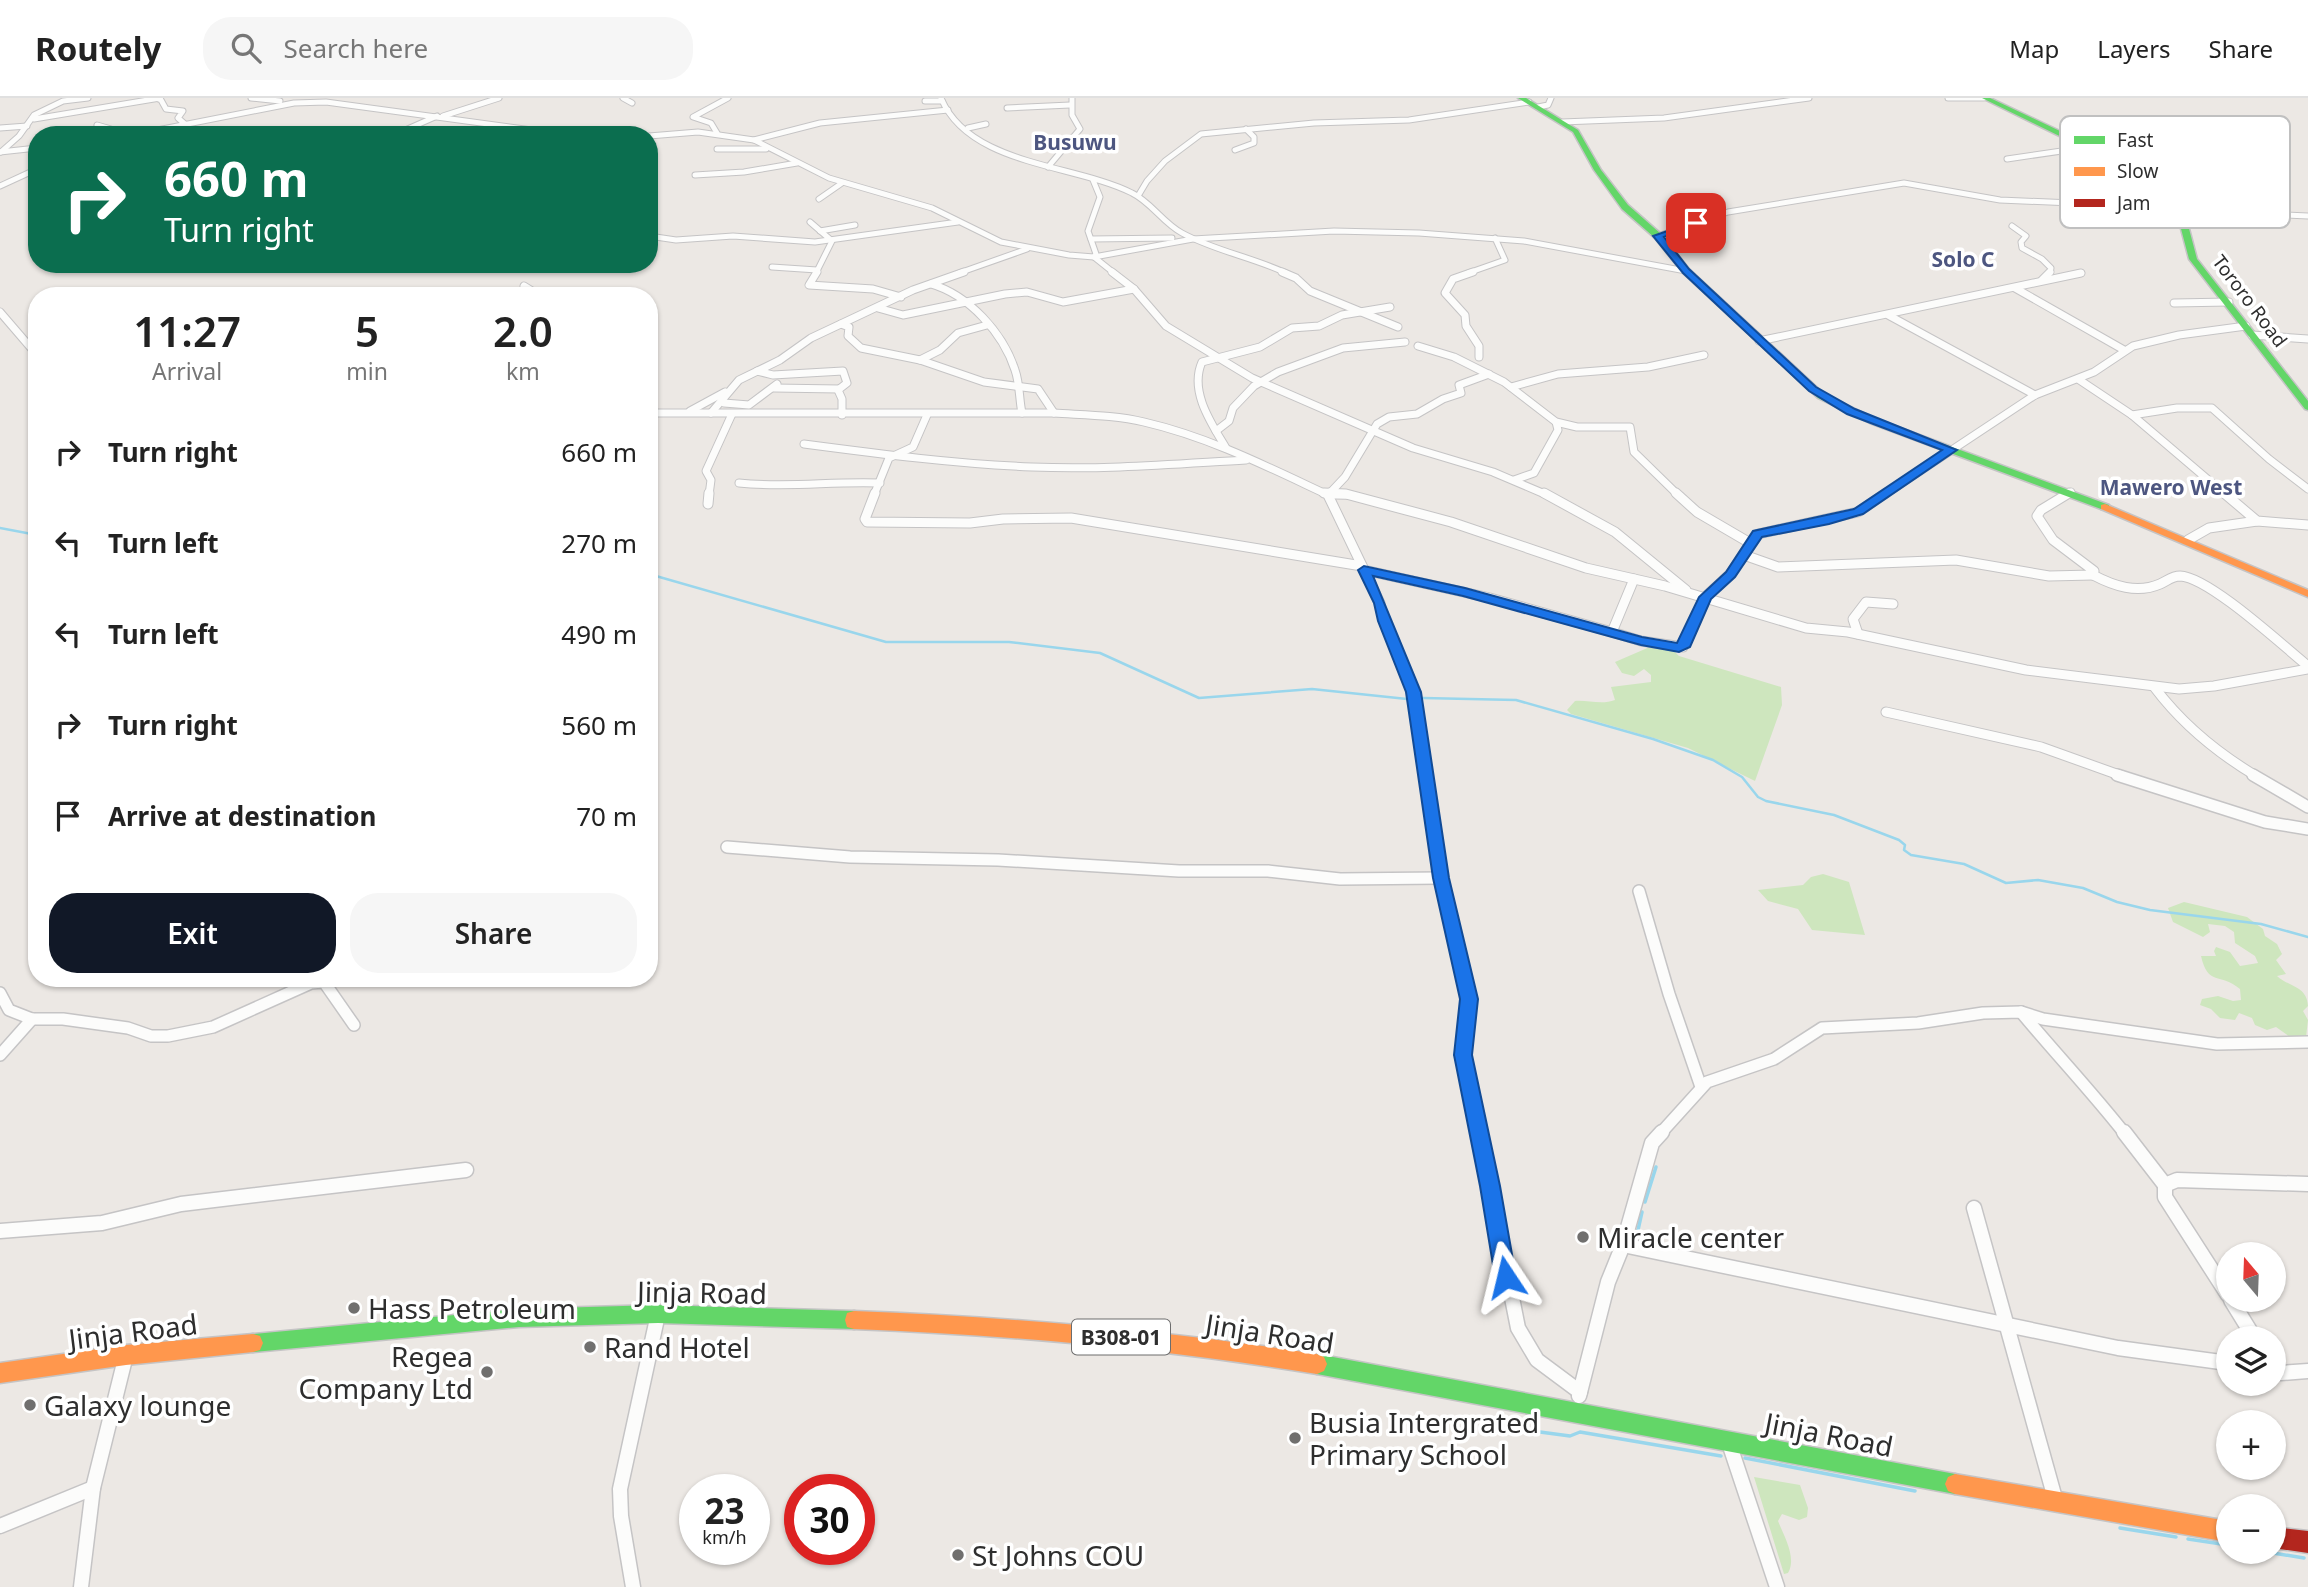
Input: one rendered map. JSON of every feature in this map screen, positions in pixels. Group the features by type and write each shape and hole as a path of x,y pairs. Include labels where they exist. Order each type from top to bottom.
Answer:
{"main road":[{"path":"1984,98 2060,133"},
{"path":"1530,102 1576,131 1598,170 1625,207 1658,236 1686,271 1759,341 1812,389 1834,404 1951,450 2071,492 2188,540 2308,594"},
{"name":"Tororo Road","path":"2183,228 2189,252 2308,407"},
{"name":"Jinja Road","path":"0,1373 126,1355 519,1318 659,1314 917,1322 1089,1334 1244,1352 1728,1439 2057,1503 2216,1530"},
{"path":"2286,1539 2308,1542"}],"street":[{"path":"0,152 19,136 34,119 34,115 63,101 88,98"},
{"path":"99,98 108,105"},
{"path":"34,119 158,98 166,109 183,111 178,118 186,125"},
{"path":"251,98 294,103 326,102 504,126"},
{"path":"326,102 334,98"},
{"path":"416,126 499,98"},
{"path":"623,98 632,103"},
{"path":"718,133 711,123 693,117 728,98"},
{"path":"1138,196 1138,191 1157,170 1193,137 1246,129 1409,120 1530,102 1548,104 1551,98"},
{"path":"1562,122 1664,118 1809,98"},
{"path":"1948,98 1984,98"},
{"path":"925,101 942,99 947,110 980,140 995,149 1138,196 1168,225 1192,238 1264,263 1296,278 1310,291 1398,327"},
{"path":"1009,110 1071,101 1073,123 1080,130 1066,144 1065,151 1048,167"},
{"path":"181,126 294,103"},
{"path":"754,141 820,123 947,110"},
{"path":"968,128 986,124"},
{"path":"0,128 27,126"},
{"path":"1235,150 1254,143 1254,137 1246,129"},
{"path":"658,135 683,131 718,133 754,141 829,178 916,203 1001,242 1027,248 1094,257 1192,238"},
{"path":"0,152 28,149"},
{"path":"717,149 769,149"},
{"path":"2007,159 2060,151"},
{"path":"695,175 744,172 797,163"},
{"path":"20,179 28,174"},
{"path":"0,186 28,178"},
{"path":"813,182 829,178"},
{"path":"1093,180 1100,197 1088,231 1096,254 1094,257"},
{"path":"819,199 842,183"},
{"path":"1658,236 1728,212 1905,183 2000,200 2060,203"},
{"path":"853,192 860,188"},
{"path":"2290,215 2308,216"},
{"path":"810,222 832,241"},
{"path":"658,237 676,240 733,236 794,242 832,241 958,222"},
{"path":"820,231 842,224 855,225"},
{"path":"2012,226 2026,236 2021,242 2022,248 2042,259 2050,268 2050,273 2036,284"},
{"path":"1091,239 1192,238 1312,231 1495,238 1686,271"},
{"path":"1479,357 1479,346 1466,326 1465,316 1446,293 1453,279 1505,260 1495,238"},
{"path":"832,241 809,285 873,289 901,297"},
{"path":"684,413 728,390 756,370 779,360 811,338 931,284 1027,248"},
{"path":"1094,257 1134,289 1166,326 1263,382 1413,448 1514,480 1568,505 1615,532 1691,594"},
{"path":"772,267 817,270"},
{"path":"1759,341 2081,273"},
{"path":"931,284 941,285 966,302 1003,343 1014,369 1022,413"},
{"path":"2015,288 2124,350"},
{"path":"878,308 903,315 1027,292 1063,302 1134,289"},
{"path":"2174,303 2229,302"},
{"path":"1226,448 1201,399 1198,367 1202,362 1260,347 1292,328 1319,326 1342,315 1390,307"},
{"path":"0,312 28,345"},
{"path":"1888,315 2035,395"},
{"path":"841,324 849,327 848,336 861,348 920,360 984,382 1042,392 1054,413"},
{"path":"920,360 940,350 958,333 986,325"},
{"path":"928,415 912,447 892,456 865,519 867,522 970,523 1003,519 1071,519 1363,568 1490,598 1641,641 1683,647 1705,597 1730,575 1750,543 1762,532 1858,512 2035,395 2078,379 2103,366 2124,350 2141,342 2168,337 2249,331 2308,339"},
{"path":"1216,431 1229,421 1233,408 1248,396 1255,386 1278,372 1343,348 1405,342"},
{"path":"1418,346 1446,354 1489,374 1511,387 1557,426 1630,427 1634,452 1648,468 1696,512 1750,543"},
{"path":"1511,387 1527,379 1561,371 1640,368 1704,355"},
{"path":"723,401 749,405 776,386 807,391 839,389 847,383 843,372 773,374 756,370"},
{"path":"1328,495 1345,477 1377,424 1389,417 1417,414 1443,399 1461,393 1459,385 1489,374"},
{"path":"2078,379 2132,415 2257,521"},
{"path":"839,389 842,415"},
{"path":"711,413 723,401 728,390"},
{"path":"723,401 735,414"},
{"path":"2132,415 2177,408 2212,408 2262,453 2308,489"},
{"path":"658,413 1054,413 1124,417 1226,448 1328,495 1346,494 1396,506 1483,532 1573,565 1705,597 1738,610 1806,628 1858,634 2026,670 2155,688 2214,687 2308,667"},
{"path":"708,504 710,480 706,471 735,414"},
{"path":"1514,480 1534,473 1557,426"},
{"path":"804,444 968,463 1085,468 1249,460"},
{"path":"740,483 780,487 852,482 880,483"},
{"path":"2071,492 2041,510 2037,516 2038,522 2056,542 2094,571 2093,575"},
{"path":"1328,495 1380,603 1384,621 1413,692 1441,878 1469,999 1463,1055 1518,1328 1537,1360 1580,1392"},
{"path":"2188,540 2209,528 2257,521 2308,525"},
{"path":"1744,555 1778,567 1956,560 2049,576 2093,575 2121,589 2154,586 2177,576 2189,579 2222,599 2308,667"},
{"path":"1612,632 1634,579"},
{"path":"1858,634 1853,619 1866,602 1893,604"},
{"path":"2155,688 2175,714 2227,760 2308,807"},
{"path":"1886,712 2009,738 2265,822 2308,829"},
{"path":"727,847 850,858 998,860 1179,871 1268,871 1339,879 1441,878"},
{"path":"1639,891 1669,994 1701,1087"},
{"path":"0,993 9,1010 32,1019 63,1019 128,1028 151,1037 213,1027 302,987"},
{"path":"327,987 354,1025"},
{"path":"1577,1412 1608,1282 1623,1245 1652,1143 1701,1087 1724,1074 1748,1069 1774,1059 1822,1028 1918,1023 1983,1013 2021,1012 2043,1019 2217,1044 2308,1042"},
{"path":"2021,1012 2059,1058 2095,1095 2165,1185 2165,1196 2216,1276"},
{"path":"0,1055 32,1019"},
{"path":"0,1231 102,1223 181,1204 467,1170"},
{"path":"2165,1185 2177,1180 2308,1184"},
{"path":"1974,1208 2057,1503"},
{"path":"1623,1245 2118,1348 2216,1361"},
{"path":"633,1587 621,1516 620,1489 659,1314"},
{"path":"81,1587 93,1488 126,1355"},
{"path":"2286,1373 2308,1371"},
{"path":"1728,1439 1777,1587"},
{"path":"0,1526 93,1488"}],"green space":[{"path":"1652,646 1781,687 1782,705 1755,781 1688,748 1571,714 1567,710 1575,701 1615,700 1611,687 1651,682 1651,675 1644,669 1634,676 1622,673 1615,662"},
{"path":"1823,874 1849,882 1865,935 1812,930 1798,909 1768,901 1758,890 1803,885 1811,877"},
{"path":"2184,902 2247,917 2277,944 2282,954 2276,960 2286,974 2277,976 2301,991 2307,999 2308,1006 2303,1011 2308,1020 2306,1037 2290,1037 2276,1027 2267,1030 2255,1025 2252,1018 2239,1013 2235,1020 2220,1018 2211,1009 2200,1005 2202,999 2218,996 2233,1001 2241,1000 2240,989 2211,976 2201,956 2216,956 2216,947 2230,952 2240,966 2258,963 2255,956 2235,943 2234,932 2225,926 2208,924 2210,932 2203,937 2173,922 2168,908"},
{"path":"1754,1477 1800,1485 1808,1508 1807,1517 1799,1520 1782,1514 1778,1521 1790,1554 1788,1573 1784,1574"}],"waterway":[{"path":"0,528 28,533"},
{"path":"658,577 886,642 1009,642 1100,653 1199,698 1312,689 1407,699"},
{"path":"1423,698 1516,700 1653,739 1713,760 1742,777 1758,797 1766,801 1834,815 1899,840 1905,845 1904,850 1911,855 1964,864 2006,883 2038,880 2083,888 2117,902 2150,910 2261,924 2308,937"},
{"path":"1645,1202 1656,1167"},
{"path":"1636,1239 1642,1212"},
{"path":"1540,1432 1570,1436 1580,1432 1721,1456"},
{"path":"1745,1458 1915,1491"},
{"path":"2120,1528 2176,1537"},
{"path":"2188,1539 2216,1543"},
{"path":"2286,1555 2304,1558"}],"traffic: fast":[{"path":"1521,98 1576,131 1598,170 1625,207 1658,236 1686,271 1821,396 1873,421 2105,507"},
{"path":"1985,98 2060,134"},
{"path":"2185,228 2193,259 2308,407"},
{"path":"253,1343 519,1318 658,1314 854,1320"},
{"path":"1317,1364 1955,1484"}],"traffic: slow":[{"path":"2105,507 2308,594"},
{"path":"854,1320 1086,1334 1317,1364"},
{"path":"0,1373 126,1355 253,1343"},
{"path":"1955,1484 2216,1530"}],"traffic: jam":[{"path":"2286,1539 2308,1542"}],"place":[{"name":"Miracle center","path":"1583,1237"},
{"name":"Hass Petroleum","path":"354,1308"},
{"name":"Rand Hotel","path":"590,1347"},
{"name":"Regea Company Ltd","path":"487,1372"},
{"name":"Galaxy lounge","path":"30,1405"},
{"name":"Busia Intergrated Primary School","path":"1295,1438"},
{"name":"St Johns COU","path":"958,1555"}],"district":[{"name":"Busuwu","path":"1075,142"},
{"name":"Solo C","path":"1963,259"},
{"name":"Mawero West","path":"2171,487"}],"route":[{"path":"1506,1277 1463,1055 1469,999 1441,878 1435,823 1413,692 1384,621 1380,603 1364,570 1465,592 1641,641 1679,648 1686,644 1694,618 1705,597 1730,575 1758,534 1858,512 1951,450 1851,412 1812,389 1686,271 1658,236 1696,223"}]}
